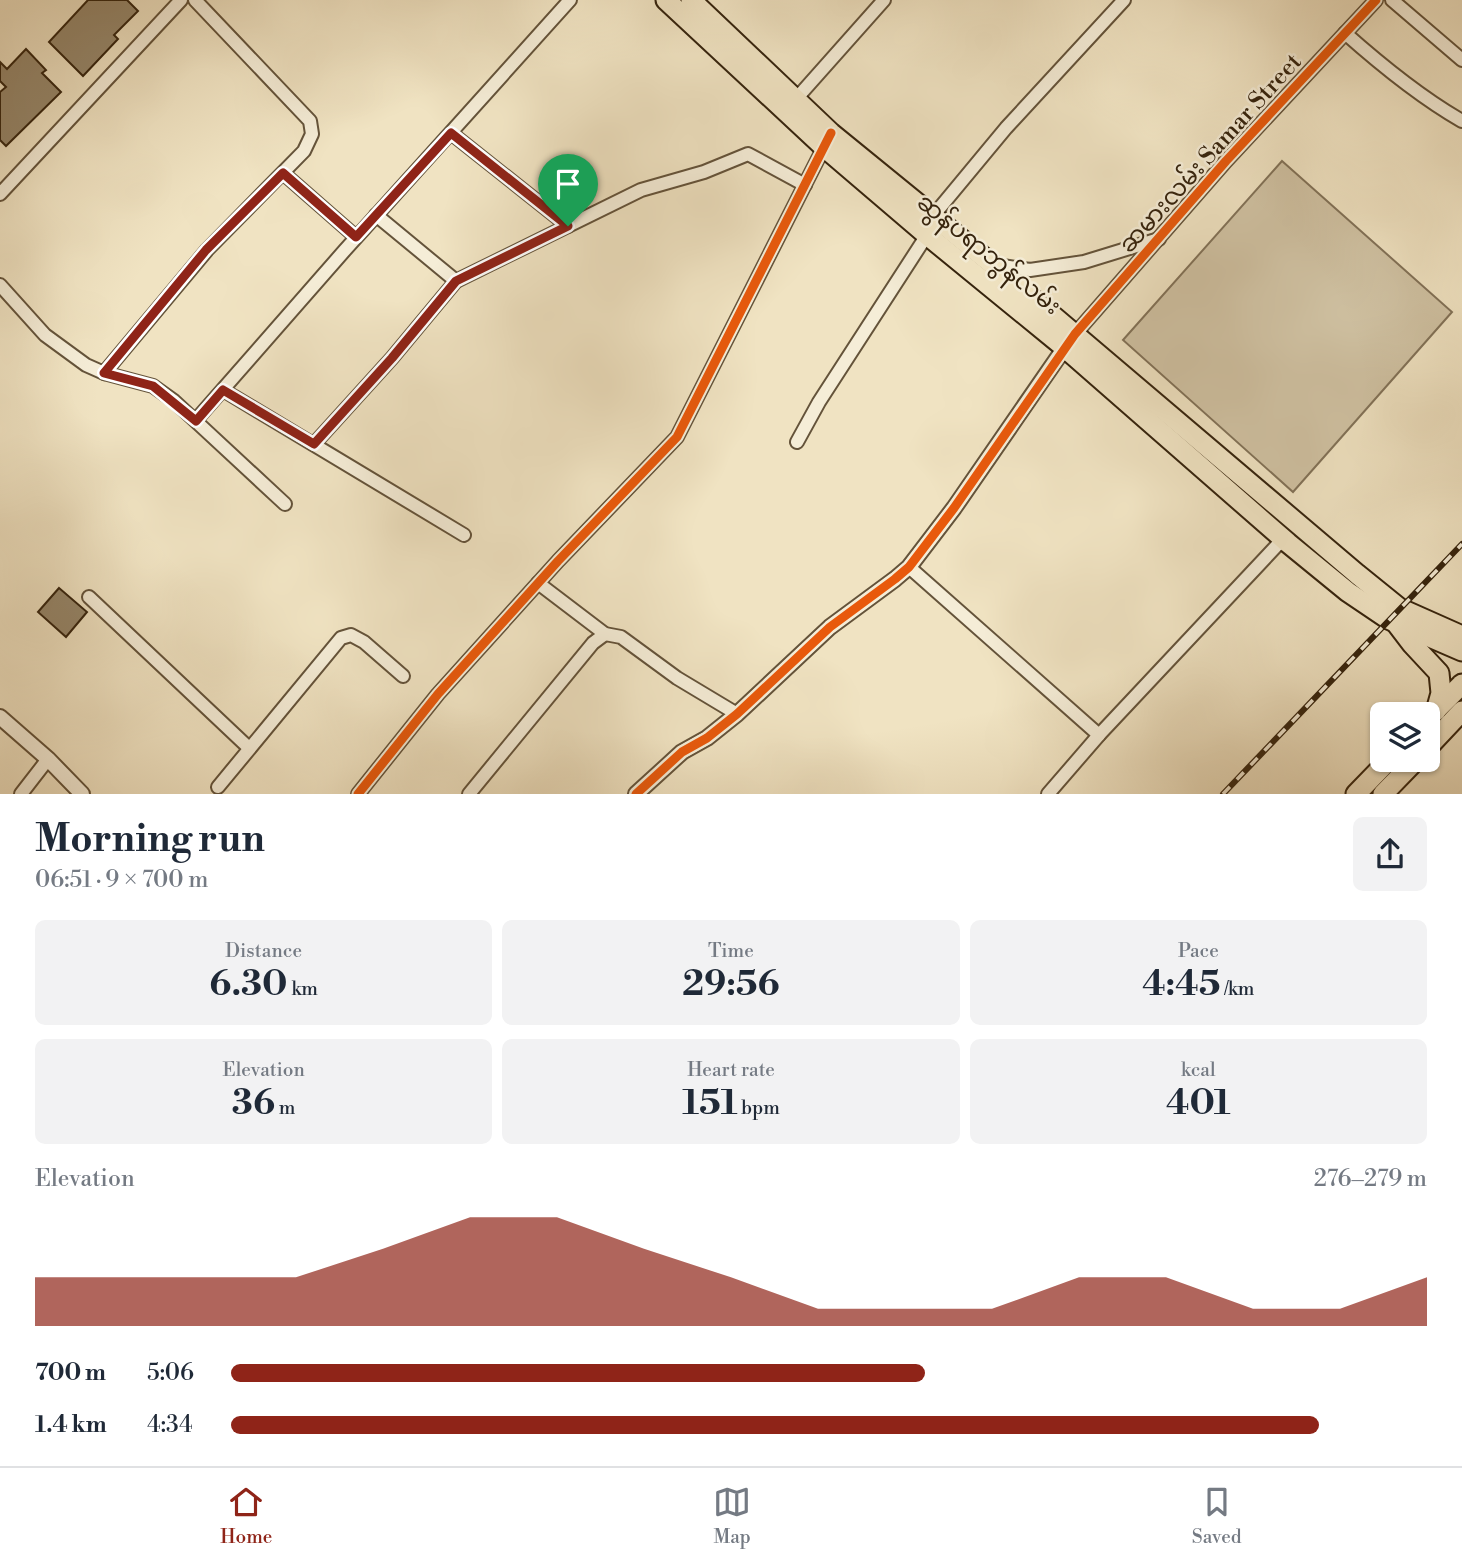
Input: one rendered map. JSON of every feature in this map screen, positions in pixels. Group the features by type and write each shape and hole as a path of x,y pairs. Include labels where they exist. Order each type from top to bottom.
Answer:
{"highway":[{"name":"ဆွန်ပရာဘွန်လမ်း","path":"666,0 930,226 1399,608 1462,636"},
{"name":"ဆွန်ပရာဘွန်လမ်း","path":"691,0 796,99 827,140"},
{"name":"ဆွန်ပရာဘွန်လမ်း","path":"930,226 993,265 1069,341 1283,538 1348,592 1395,622 1462,651"},
{"path":"1395,622 1439,674 1442,685 1436,702"},
{"path":"1440,707 1462,684"},
{"path":"1440,734 1462,711"},
{"path":"1356,794 1377,772"},
{"path":"1383,794 1404,772"}],"street":[{"path":"0,194 181,0"},
{"path":"104,373 206,250 304,151 312,134 310,121 195,0"},
{"path":"196,421 356,237 570,0"},
{"path":"796,99 884,0"},
{"path":"797,442 819,402 930,226 1006,128 1124,0"},
{"name":"ဆမားလမ်း Samar Street","path":"1069,341 1226,161 1376,0"},
{"path":"1392,0 1462,60"},
{"path":"1345,33 1372,57 1462,121"},
{"path":"451,133 568,226"},
{"path":"358,794 438,694 538,583 677,437 827,140"},
{"path":"314,444 392,358 456,281 640,190 704,172 748,154 805,185"},
{"path":"283,173 356,237"},
{"path":"376,215 456,281"},
{"path":"993,265 1030,270 1084,262 1159,239"},
{"path":"0,285 44,335 78,360 104,373 153,386 196,421 285,505"},
{"path":"636,794 682,752 707,738 737,714 830,627 909,567 954,508 1069,341"},
{"path":"223,390 464,535"},
{"path":"1048,794 1099,735 1283,538"},
{"path":"909,567 1099,735"},
{"path":"538,583 605,634 621,637 677,678 737,714"},
{"path":"89,597 249,748"},
{"path":"469,794 593,643 605,634"},
{"path":"218,787 341,638 351,635 364,642 403,676"},
{"path":"0,717 48,759 82,794"},
{"path":"20,794 48,759"}],"shaded area":[{"path":"1282,161 1452,312 1293,492 1123,340"}],"building":[{"path":"88,0 127,0 138,11 114,35 118,39 83,76 49,42"},
{"path":"26,49 46,70 42,73 61,92 6,146 0,140 0,92 6,87 0,81 0,62 7,69"},
{"path":"59,588 87,612 66,637 38,612"}],"railway":[{"path":"1223,794 1462,544"}],"cycle path":[{"path":"636,794 682,752 707,738 737,714 830,627 909,567 954,508 1075,334 1226,161 1376,0"},
{"path":"358,794 438,694 558,561 677,437 831,133"}],"route":[{"path":"451,133 568,226 456,281 392,358 314,444 223,390 196,421 153,386 104,373 206,250 283,173 356,237 451,133"}]}
